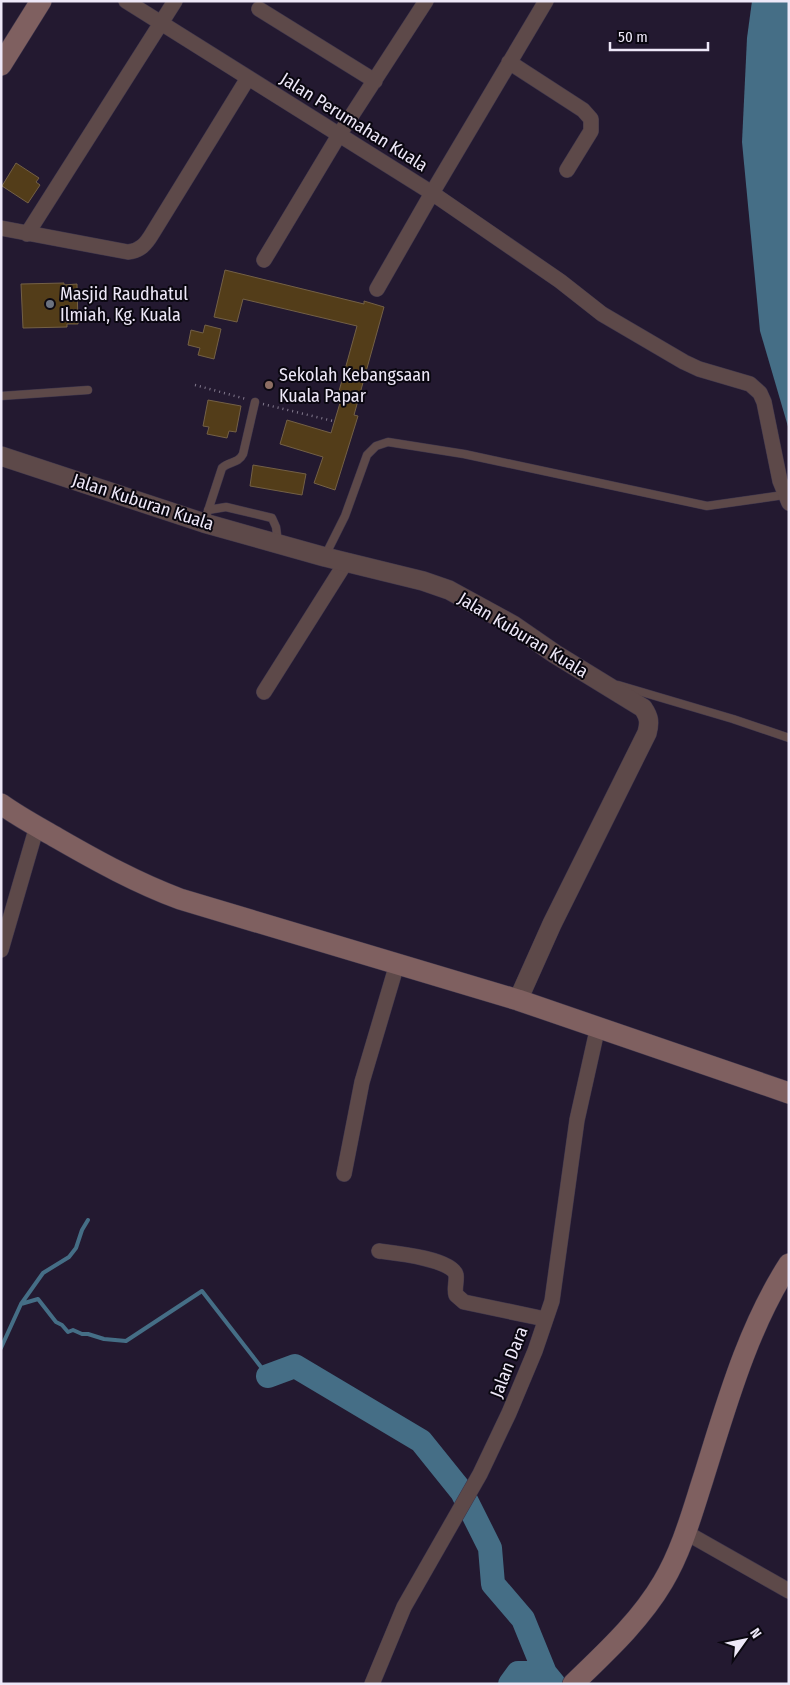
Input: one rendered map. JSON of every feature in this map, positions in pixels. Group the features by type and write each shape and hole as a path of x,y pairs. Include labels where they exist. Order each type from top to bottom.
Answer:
{"main road":[{"path":"1,64 41,1"},
{"path":"1,804 118,871 166,894 518,1000 789,1093"},
{"path":"573,1684 628,1630 664,1581 685,1532 756,1324 789,1264"}],"street":[{"name":"Jalan Perumahan Kuala","path":"126,1 432,193 560,281 602,314 663,351 698,368 755,387 764,402 780,481 786,499"},
{"path":"27,234 176,1"},
{"path":"264,260 426,1"},
{"path":"377,289 508,62 546,1"},
{"path":"259,10 375,80"},
{"path":"508,62 583,110 592,119 591,131 568,170"},
{"path":"1,228 128,252 136,251 146,243 152,234 248,78"},
{"name":"Jalan Kuburan Kuala","path":"1,456 206,516 278,544 423,581 449,590 513,625 555,654 643,708 648,716 647,733 552,924 518,1000"},
{"path":"264,692 346,562"},
{"path":"1,950 37,826"},
{"path":"344,1174 362,1082 398,964"},
{"name":"Jalan Dara","path":"372,1684 404,1607 480,1474 509,1413 535,1351 552,1301 577,1120 598,1026"},
{"path":"379,1250 441,1263 452,1269 456,1276 454,1288 456,1295 464,1302 545,1319"},
{"path":"685,1532 789,1591"}],"lane":[{"path":"1,396 88,390"},
{"path":"206,516 222,468 225,465 238,461 242,454 255,402"},
{"path":"325,557 345,516 367,456 376,446 388,442 474,456 708,506 786,499"},
{"path":"595,678 733,719 789,738"}],"water":[{"path":"752,1 789,1 789,430 760,331 742,142 747,38"}],"building":[{"path":"16,163 39,178 36,182 40,185 28,203 2,186"},
{"path":"225,270 364,304 364,301 384,307 354,415 358,416 335,490 314,483 323,457 280,444 287,420 331,433 340,403 336,402 357,326 243,299 237,322 214,317"},
{"name":"Masjid Raudhatul Ilmiah, Kg. Kuala","path":"64,283 64,285 77,284 78,324 67,324 67,327 23,328 21,284"},
{"path":"205,325 221,329 214,359 198,355 200,348 188,345 191,330 203,333"},
{"path":"208,400 241,406 236,432 229,431 227,438 207,434 209,427 203,426"},
{"path":"253,465 306,474 302,495 250,486"}],"waterway":[{"path":"1,1348 21,1304 43,1273 69,1257 76,1248 82,1230 88,1220"},
{"path":"21,1304 38,1299 56,1322 62,1325 68,1332 73,1330 104,1339 126,1341 202,1291 268,1376"},
{"path":"268,1376 295,1366 421,1441 462,1492 490,1548 493,1584 523,1619 545,1673 554,1684"},
{"path":"510,1684 518,1673 545,1673"}],"place":[{"name":"Masjid Raudhatul Ilmiah, Kg. Kuala","path":"50,304"},
{"name":"Sekolah Kebangsaan Kuala Papar","path":"269,385"}]}
